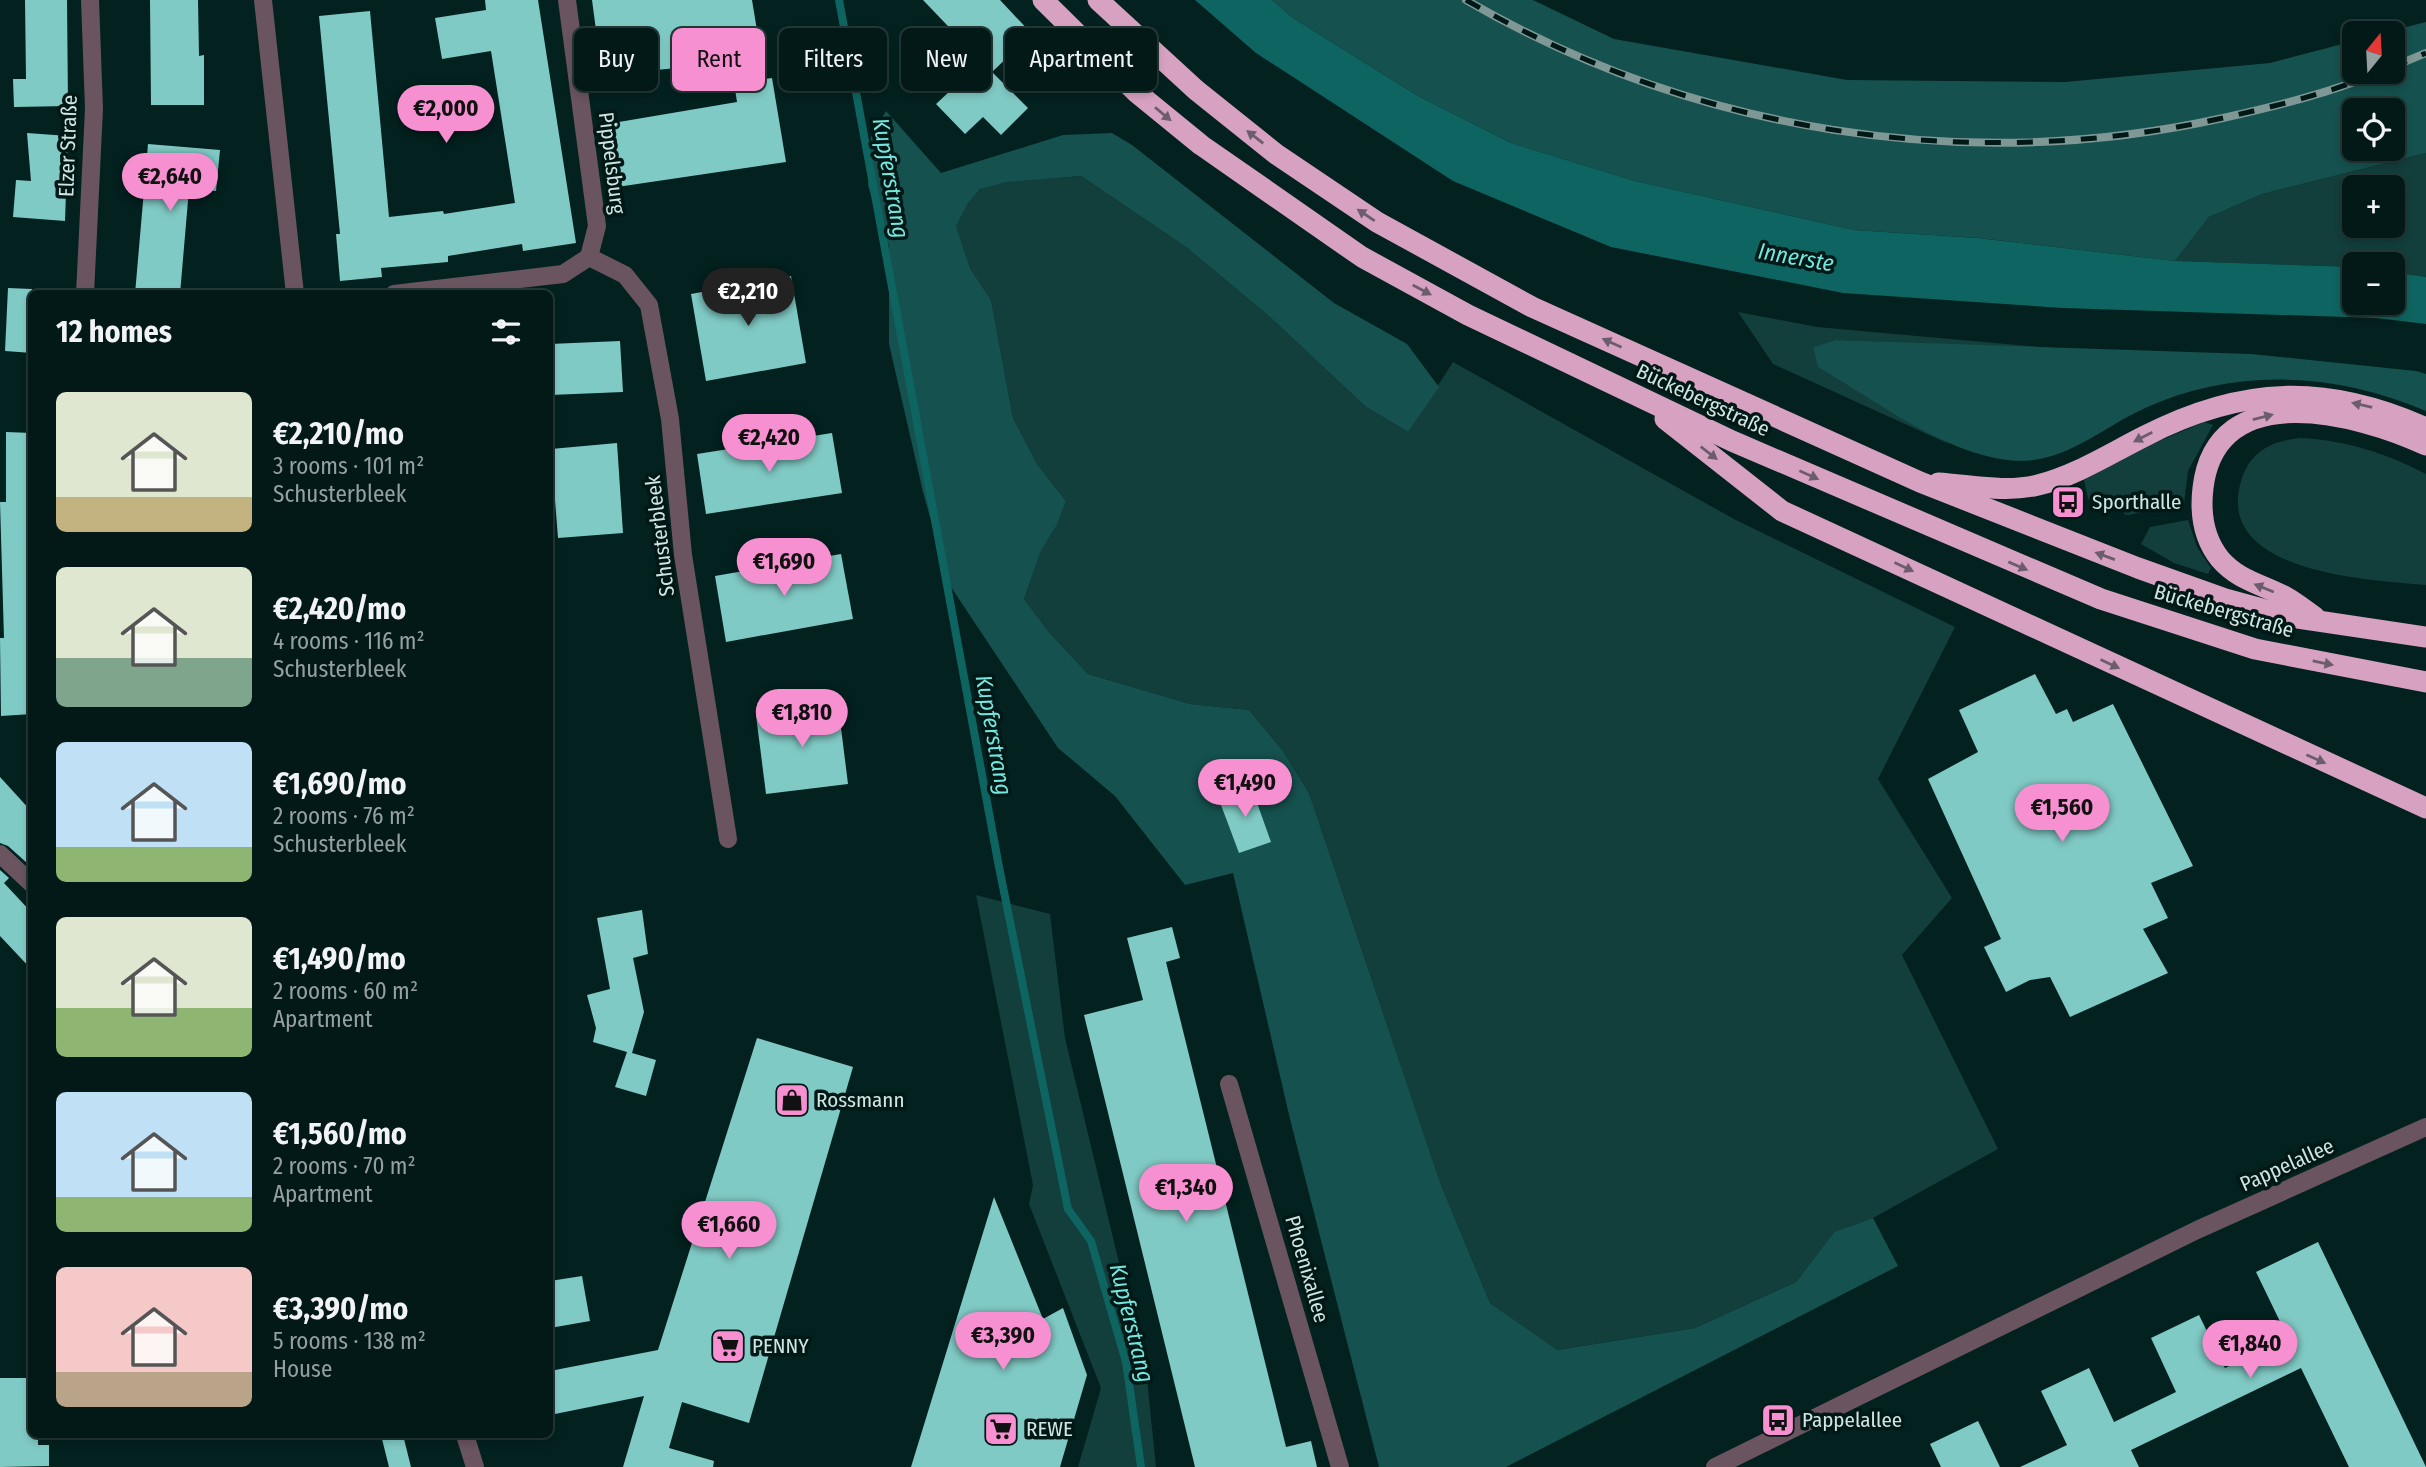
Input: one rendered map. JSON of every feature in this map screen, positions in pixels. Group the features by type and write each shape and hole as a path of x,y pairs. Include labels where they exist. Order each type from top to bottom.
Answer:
{"highway":[{"name":"Bückebergstraße","path":"1043,0 1136,92 1201,145 1351,250 1468,315 1636,396 1972,546 2101,599 2255,649 2426,682"},
{"name":"Bückebergstraße","path":"1098,0 1160,59 1239,124 1377,222 1532,307 1920,482 2169,580 2238,603 2322,623 2426,637"},
{"path":"1920,482 2011,489 2042,484 2177,420 2226,404 2270,395 2314,396 2357,403 2426,428"},
{"path":"1636,396 1782,511 2426,808"},
{"path":"2322,623 2284,596 2246,581 2219,558 2206,533 2202,511 2203,484 2210,461 2239,426 2280,413 2325,414 2357,420 2426,445"}],"street":[{"name":"Elzer Straße","path":"85,290 94,109 90,0"},
{"path":"263,0 295,290"},
{"name":"Pippelsburg","path":"567,0 597,226 589,257"},
{"path":"428,290 563,274 589,257"},
{"name":"Schusterbleek","path":"589,257 625,275 649,305 670,419 683,555 728,839"},
{"path":"0,854 28,880"},
{"name":"Phoenixallee","path":"1229,1084 1340,1467"},
{"name":"Pappelallee","path":"1715,1467 2197,1230 2426,1126"},
{"path":"466,1438 475,1467"}],"shaded area":[{"path":"1272,0 1533,0 1614,39 1847,80 2065,82 2270,63 2342,44 2342,84 2405,84 2405,27 2426,22 2426,153 2405,158 2405,98 2342,98 2342,161 2394,161 2262,194 2209,217 2175,261 1979,238 1854,230 1635,181 1511,143 1418,96 1293,18"},
{"path":"886,111 941,173 1063,135 1112,133 1132,145 1334,303 1407,344 1439,387 1408,432 1366,407 1270,317 1186,247 1081,176 1006,182 980,189 968,203 956,226 970,268 991,300 1013,418 1037,464 1066,501 1057,525 1041,551 1024,599 1049,632 1088,674 1190,704 1249,710 1283,751 1309,793 1441,1185 1490,1303 1557,1350 1695,1328 1796,1282 1834,1232 1873,1218 1898,1266 1506,1467 1379,1467 1290,1119 1233,873 1185,885 1115,796 1058,748 949,584 923,492 889,344 889,246 868,186 871,137"},
{"path":"2426,153 2426,277 2405,274 2405,252 2342,252 2342,267 2175,261 2209,217 2262,194 2394,161 2405,161 2405,158"},
{"path":"1081,176 1186,247 1270,317 1366,407 1408,432 1453,362 1734,519 1955,627 1878,779 1952,898 1902,955 1998,1149 1873,1218 1834,1232 1796,1282 1695,1328 1556,1350 1490,1303 1441,1185 1309,793 1283,751 1249,710 1190,704 1088,674 1049,632 1024,599 1041,551 1057,525 1066,501 1037,464 1013,418 991,300 970,268 956,226 972,196 990,185 1015,180"},
{"path":"1738,312 1817,327 2062,349 1835,340 1813,347 1819,367 1951,445 1773,364"},
{"path":"1835,340 2251,354 2416,371 2426,374 2426,411 2357,388 2321,382 2249,381 2178,395 2143,409 2078,445 2045,458 2007,460 1958,447 1934,436 1818,367 1813,347"},
{"path":"2204,422 2213,425 2188,471 2184,504 2128,515 2124,514 2126,507 2104,500 2102,506 2088,499 2084,480 2150,445"},
{"path":"2300,438 2365,449 2426,474 2426,585 2369,580 2301,565 2271,552 2249,534 2238,510 2246,468 2251,460 2272,445"},
{"path":"2188,520 2197,547 2211,568 2208,574 2174,563 2141,544 2150,527"},
{"path":"976,895 1050,914 1065,1038 1147,1379 1156,1467 1078,1467 1101,1388 1029,1204 1033,1185"}],"water":[{"name":"Innerste","path":"1195,0 1272,0 1293,18 1418,96 1511,143 1635,181 1854,230 1978,238 2175,261 2342,267 2342,315 2405,315 2405,274 2426,277 2426,324 2376,318 2063,308 1843,293 1611,247 1453,181 1256,53"}],"building":[{"path":"25,0 67,0 68,106 14,107 13,79 26,79"},
{"path":"150,0 198,0 199,56 204,55 204,105 151,105"},
{"path":"485,0 538,0 576,243 523,251 522,244 448,256 448,262 381,268 382,277 340,281 336,234 340,234 319,16 370,11 389,217 443,211 444,214 515,203 491,51 442,59 435,18 486,10"},
{"path":"592,0 752,0 757,28 672,28 672,68 658,70 658,28 596,28"},
{"path":"923,0 1000,0 1026,28 1005,28 1005,60 992,72 1005,85 1005,91 1011,91 1028,108 1001,135 983,117 965,134 936,104 950,91 991,91 991,28 950,28"},
{"path":"772,78 786,162 617,187 607,124 737,102 735,91 765,91 765,79"},
{"path":"27,133 68,136 65,221 13,217 16,180 31,181"},
{"path":"148,144 220,150 216,191 189,189 180,290 135,290"},
{"path":"791,276 806,363 706,381 691,294"},
{"path":"8,288 32,289 28,290 28,353 5,351"},
{"path":"620,341 623,392 553,395 553,344"},
{"path":"6,432 28,433 28,714 1,716 0,638 4,638 0,502 6,502"},
{"path":"832,433 842,493 706,514 697,454"},
{"path":"617,443 623,533 558,538 553,449"},
{"path":"841,554 853,619 726,642 715,576"},
{"path":"2035,674 2056,714 2067,709 2073,722 2113,704 2193,866 2151,883 2168,918 2143,929 2168,973 2070,1017 2050,977 2030,980 2006,992 1984,947 2001,939 1928,779 1978,752 1959,710"},
{"path":"838,704 848,784 766,794 756,715"},
{"path":"0,777 28,808 28,862 0,843"},
{"path":"1251,786 1271,842 1239,853 1218,797"},
{"path":"0,870 9,878 4,883 28,909 28,966 0,936"},
{"path":"642,910 648,954 633,958 644,1012 632,1053 656,1060 646,1096 615,1087 627,1052 593,1042 596,1028 587,995 610,989 597,918"},
{"path":"1172,927 1180,958 1166,962 1286,1447 1311,1441 1317,1467 1195,1467 1084,1015 1143,1000 1127,938"},
{"path":"757,1038 853,1067 749,1423 682,1402 669,1448 714,1461 713,1467 623,1467 644,1396 553,1414 553,1370 658,1350"},
{"path":"994,1197 1043,1319 1063,1308 1087,1375 1060,1467 911,1467"},
{"path":"2318,1242 2426,1467 2349,1467 2301,1368 2131,1450 2139,1467 2020,1467 2067,1445 2041,1391 2089,1368 2114,1422 2176,1392 2151,1338 2199,1315 2225,1368 2288,1338 2256,1272"},
{"path":"582,1276 590,1321 553,1327 553,1281"},
{"path":"0,1378 28,1378 28,1438 38,1438 38,1445 49,1445 49,1466 0,1467"},
{"path":"1978,1421 2000,1467 1941,1467 1930,1444"},
{"path":"382,1438 404,1438 411,1467 389,1467"}],"waterway":[{"name":"Kupferstrang","path":"839,0 999,867 1068,1209 1091,1241 1126,1362 1141,1467"}],"railway":[{"path":"1466,0 1553,45 1644,82 1738,110 1833,130 1930,141 2028,142 2126,135 2263,109 2349,84"},
{"path":"2405,62 2426,53"}],"place":[{"name":"Sporthalle","path":"2068,502"},
{"name":"Rossmann","path":"792,1100"},
{"name":"PENNY","path":"728,1346"},
{"name":"Pappelallee","path":"1778,1420"},
{"name":"REWE","path":"1001,1429"}]}
